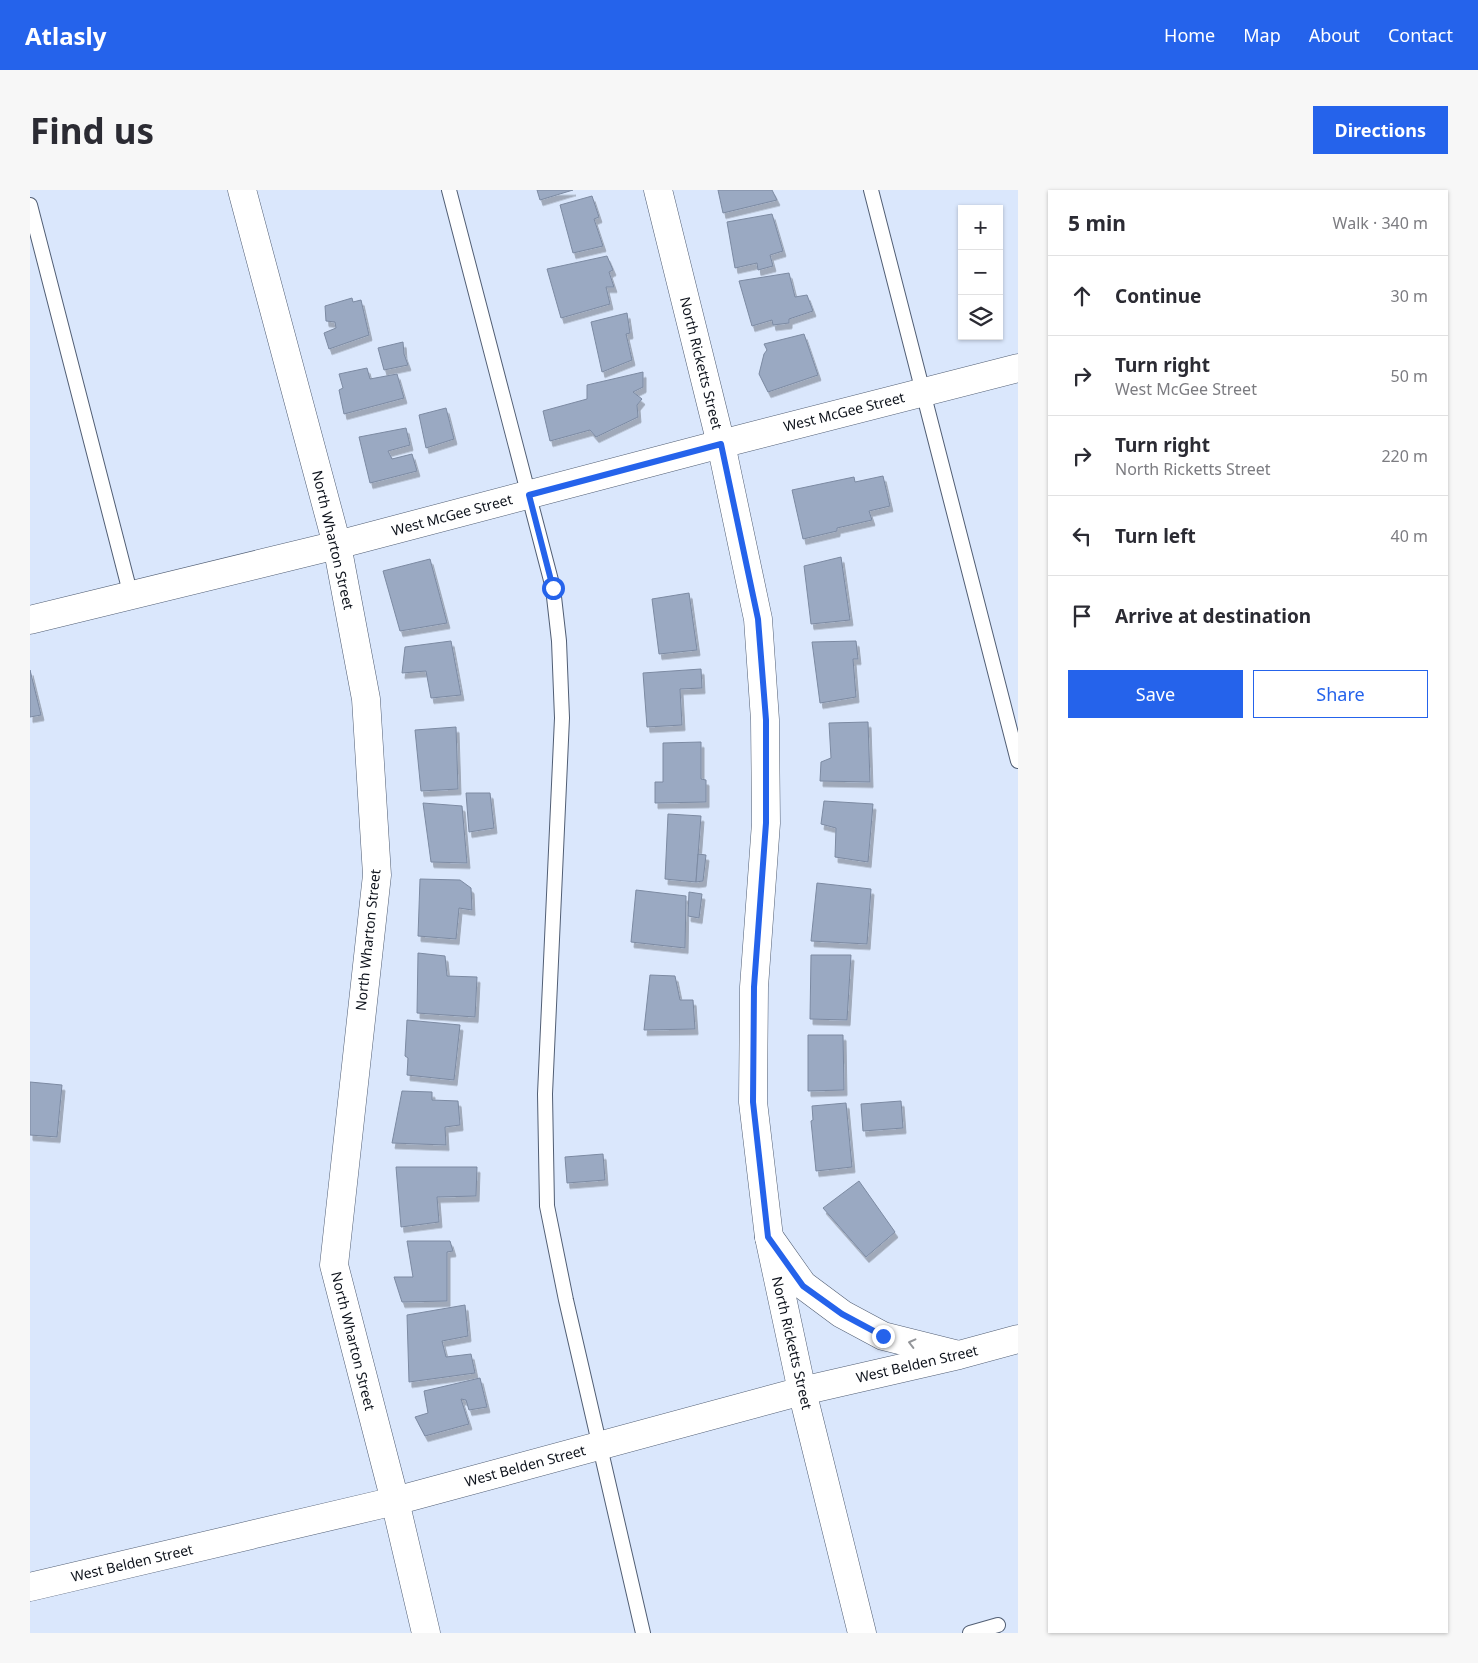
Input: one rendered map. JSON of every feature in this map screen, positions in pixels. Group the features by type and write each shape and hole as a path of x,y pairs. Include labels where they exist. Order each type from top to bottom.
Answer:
{"street":[{"name":"North Wharton Street","path":"242,190 337,546 366,699 377,875 334,1265 426,1633"},
{"name":"North Ricketts Street","path":"658,190 721,444 758,619 766,720 766,823 754,987 753,1102 768,1237 802,1391 862,1633"},
{"name":"West McGee Street","path":"30,620 337,546 721,444 1018,368"},
{"path":"768,1237 803,1286 842,1314 883,1336 959,1355"},
{"name":"West Belden Street","path":"30,1586 394,1501 802,1391 959,1355 1018,1339"}],"lane":[{"path":"449,190 553,588 559,641 562,718 545,1094 547,1206 566,1300 643,1633"},
{"path":"871,190 1018,761"},
{"path":"30,205 130,596"},
{"path":"970,1633 998,1625"}],"building":[{"path":"537,190 573,190 540,200"},
{"path":"718,190 772,190 777,200 723,213"},
{"path":"592,196 599,217 594,219 603,246 573,253 560,205"},
{"path":"772,214 783,251 770,255 773,266 758,270 757,263 735,268 727,222"},
{"path":"607,256 613,270 609,272 614,287 606,287 610,304 561,318 547,269"},
{"path":"789,273 795,297 807,295 813,311 789,319 789,323 773,325 772,320 752,326 739,281"},
{"path":"352,298 353,302 361,300 369,335 329,349 324,333 336,328 335,322 326,321 325,306"},
{"path":"627,313 630,333 626,334 632,360 602,372 591,322"},
{"path":"804,334 818,375 768,392 759,374 764,354 767,350 764,344"},
{"path":"403,342 404,354 408,365 384,370 378,348"},
{"path":"367,368 370,379 397,374 404,398 344,414 339,390 343,388 339,374"},
{"path":"643,372 643,387 633,392 642,399 637,405 638,417 596,437 590,430 550,441 543,411 587,399 587,385"},
{"path":"446,408 454,439 426,448 419,415"},
{"path":"406,428 410,445 388,451 392,459 412,454 417,471 370,483 359,437"},
{"path":"883,476 890,506 869,511 872,520 837,528 837,531 803,539 792,490 854,477 855,482"},
{"path":"841,557 850,620 811,624 804,566"},
{"path":"430,559 447,623 400,631 383,571"},
{"path":"689,593 697,650 659,654 652,599"},
{"path":"451,641 461,695 431,698 426,671 402,673 405,647"},
{"path":"856,641 858,659 853,659 856,697 820,703 812,642"},
{"path":"701,669 702,688 680,689 682,725 647,727 643,673"},
{"path":"30,670 41,715 30,717"},
{"path":"868,722 870,782 820,781 821,762 831,758 829,723"},
{"path":"456,727 458,789 421,791 415,730"},
{"path":"701,742 701,779 706,780 706,802 655,803 655,782 663,782 663,743"},
{"path":"466,793 490,793 494,828 469,832"},
{"path":"824,801 873,804 868,862 835,857 836,828 821,824"},
{"path":"423,803 462,806 467,863 431,862"},
{"path":"668,814 701,816 696,882 665,879"},
{"path":"698,854 706,855 703,881 696,882"},
{"path":"420,879 460,880 471,888 472,910 459,908 456,939 418,936"},
{"path":"817,883 871,889 867,944 811,941"},
{"path":"636,890 686,896 685,948 631,942"},
{"path":"689,892 702,894 699,918 688,916"},
{"path":"418,953 445,956 447,976 477,977 475,1017 417,1013"},
{"path":"811,955 851,955 847,1020 810,1019"},
{"path":"650,975 675,976 680,1000 693,1000 695,1029 644,1030"},
{"path":"407,1020 460,1025 454,1080 407,1075 408,1058 405,1056"},
{"path":"808,1035 843,1035 844,1090 808,1091"},
{"path":"30,1082 62,1085 57,1137 30,1135"},
{"path":"402,1091 432,1092 432,1100 458,1101 460,1125 445,1127 446,1145 392,1143"},
{"path":"901,1101 903,1128 863,1131 861,1104"},
{"path":"846,1103 852,1167 816,1171 811,1121 813,1120 812,1106"},
{"path":"603,1154 605,1180 567,1183 565,1157"},
{"path":"396,1167 477,1167 476,1196 437,1197 439,1222 401,1227"},
{"path":"859,1181 895,1232 866,1257 823,1208"},
{"path":"407,1241 450,1241 453,1251 447,1252 447,1301 402,1302 394,1277 413,1277"},
{"path":"465,1305 468,1336 442,1341 446,1357 471,1354 475,1373 409,1382 407,1315"},
{"path":"480,1378 487,1407 469,1410 466,1400 461,1399 469,1424 425,1436 415,1417 428,1413 424,1391"}],"route":[{"path":"553,588 529,495 721,444 758,619 766,720 766,823 754,987 753,1102 768,1237 803,1286 842,1314 883,1336"}]}
